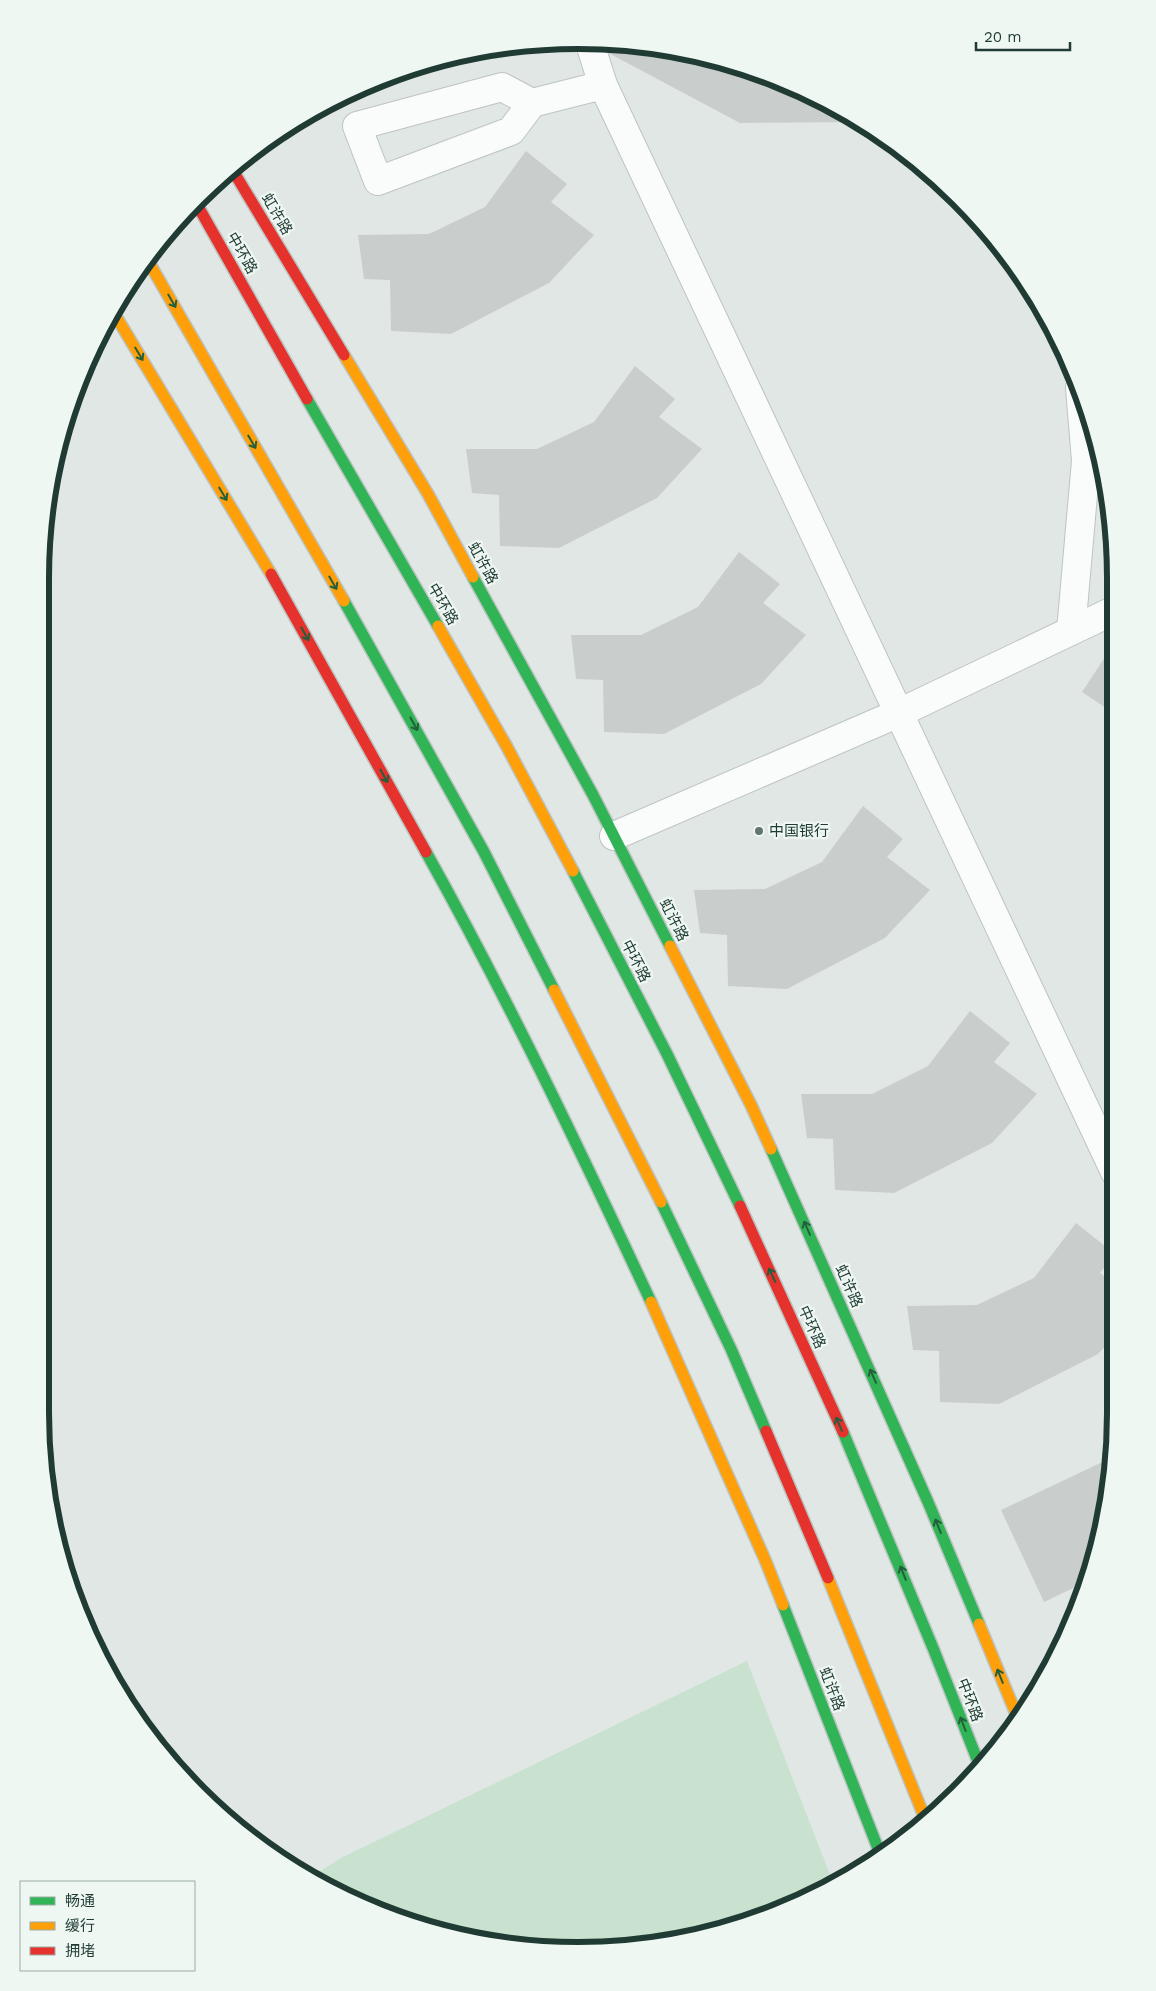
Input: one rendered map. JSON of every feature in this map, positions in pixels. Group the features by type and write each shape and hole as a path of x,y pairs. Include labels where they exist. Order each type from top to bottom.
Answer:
{"main road":[{"name":"虹许路","path":"235,175 428,494 614,836 751,1105 928,1502 1014,1712"},
{"name":"中环路","path":"199,209 466,672 626,974 703,1127 794,1322 881,1521 977,1761"},
{"path":"151,265 429,752 550,978 731,1349 815,1545 923,1814"},
{"name":"虹许路","path":"117,318 274,578 433,864 523,1036 593,1178 672,1347 766,1562 878,1849"}],"street":[{"path":"592,49 603,85 1107,1155"},
{"path":"532,103 502,87 357,126 378,181 511,131 532,103 603,85"},
{"path":"1071,631 1094,471 1089,441"},
{"path":"614,836 899,712 1107,614"}],"green space":[{"path":"747,1661 831,1878 781,1902 748,1914 681,1932 613,1941 543,1941 509,1938 441,1924 375,1902 317,1873 341,1858"}],"building":[{"path":"602,50 647,53 715,67 781,89 812,103 846,122 740,123"},
{"path":"526,151 567,184 551,202 594,235 549,283 451,334 391,331 390,280 364,279 358,235 429,234 485,207"},
{"path":"635,366 675,399 659,417 702,449 657,498 559,548 500,546 499,495 472,493 466,449 537,449 594,422"},
{"path":"739,552 780,584 763,603 806,635 761,684 664,734 604,732 603,680 576,679 571,635 641,635 698,607"},
{"path":"1107,654 1107,709 1082,692"},
{"path":"863,806 903,839 887,857 930,890 885,938 787,989 728,986 727,935 700,933 694,890 765,889 822,862"},
{"path":"970,1011 1010,1043 994,1062 1037,1094 992,1143 894,1193 835,1190 833,1139 807,1138 801,1094 872,1094 928,1066"},
{"path":"1076,1223 1107,1248 1107,1264 1100,1273 1107,1279 1107,1344 1098,1354 999,1404 940,1402 939,1351 913,1350 907,1306 977,1305 1034,1278"},
{"path":"1105,1461 1097,1516 1078,1586 1044,1602 1001,1510"}],"traffic: fast":[{"path":"307,399 438,626"},
{"path":"473,577 593,795 670,946"},
{"path":"344,601 484,852 554,990"},
{"path":"426,852 486,963 543,1075 651,1302"},
{"path":"573,871 667,1054 740,1206"},
{"path":"771,1149 928,1502 979,1624"},
{"path":"661,1202 731,1349 766,1431"},
{"path":"843,1432 977,1760"},
{"path":"783,1605 878,1849"}],"traffic: slow":[{"path":"151,266 344,601"},
{"path":"117,318 271,574"},
{"path":"344,355 428,494 473,577"},
{"path":"438,626 507,747 573,871"},
{"path":"670,946 751,1105 771,1149"},
{"path":"554,990 661,1202"},
{"path":"651,1302 766,1562 783,1605"},
{"path":"828,1578 923,1814"},
{"path":"979,1624 1015,1711"}],"traffic: jam":[{"path":"235,175 344,355"},
{"path":"199,209 307,399"},
{"path":"271,574 426,852"},
{"path":"740,1206 843,1432"},
{"path":"766,1431 828,1578"}],"place":[{"name":"中国银行","path":"759,831"}]}
